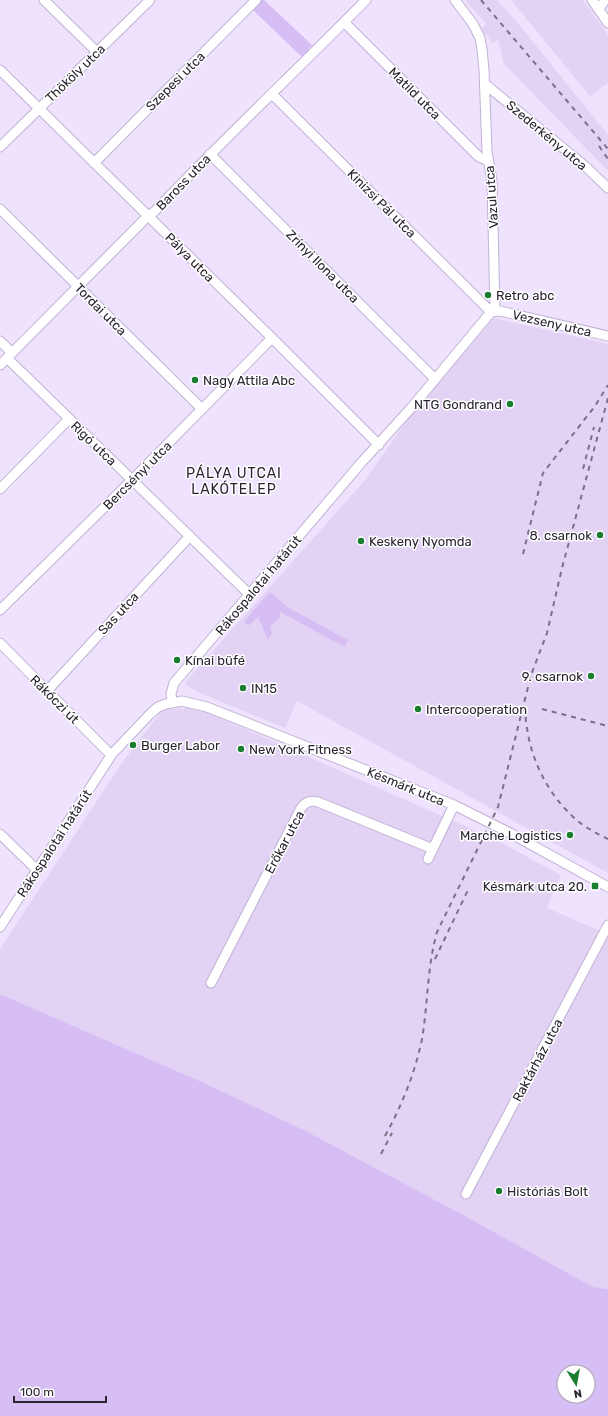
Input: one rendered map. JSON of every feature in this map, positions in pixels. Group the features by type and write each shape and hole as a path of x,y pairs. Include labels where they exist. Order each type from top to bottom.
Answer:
{"street":[{"path":"44,0 97,52"},
{"name":"Thököly utca","path":"0,147 150,0"},
{"name":"Szepesi utca","path":"94,163 256,0"},
{"name":"Baross utca","path":"0,365 366,0"},
{"name":"Vazul utca","path":"455,0 469,17 477,31 482,49 488,161 492,181 493,311"},
{"path":"592,0 608,23"},
{"path":"599,9 606,0"},
{"name":"Matild utca","path":"344,22 479,157 488,161"},
{"name":"Pálya utca","path":"0,70 272,338 378,445"},
{"name":"Szederkény utca","path":"485,84 586,167 608,188"},
{"name":"Kinizsi Pál utca","path":"272,94 493,311"},
{"name":"Zrínyi Ilona utca","path":"210,154 436,379"},
{"name":"Tordai utca","path":"0,209 202,409"},
{"name":"Vezseny utca","path":"493,311 500,311 608,336"},
{"name":"Rákospalotai határút","path":"0,927 111,755 158,707 172,702 171,694 174,683 361,463 436,379 493,311"},
{"name":"Bercsényi utca","path":"0,610 132,480 272,338"},
{"name":"Rigó utca","path":"0,341 10,355 69,419 250,595"},
{"path":"0,489 69,419"},
{"name":"Sas utca","path":"47,690 190,536"},
{"name":"Rákóczi út","path":"0,643 111,755"},
{"name":"Késmárk utca","path":"172,702 182,701 207,706 454,805 510,833 608,887"},
{"name":"Erőkar utca","path":"211,983 301,808 306,802 318,802 434,849"},
{"path":"428,859 454,805"},
{"path":"0,834 36,870"},
{"name":"Raktárház utca","path":"466,1194 608,925"}],"shaded area":[{"path":"262,0 264,0 313,46 308,48 309,50 302,57 253,10"},
{"path":"465,0 497,0 518,23 608,135 608,171 504,64 498,39 493,43 481,29 486,24"},
{"path":"511,0 583,0 608,35 608,83 590,96"},
{"path":"494,318 608,344 608,873 297,701 285,728 202,694 186,685 186,681 366,479 414,410"},
{"path":"270,592 289,608 348,640 345,647 280,612 280,618 270,626 272,634 268,640 258,617 248,626 244,621"},
{"path":"188,708 207,712 494,839 561,875 547,908 608,934 608,1289 593,1287 467,1217 304,1130 202,1082 0,994 0,949 121,764 161,712 171,709"},
{"path":"0,994 202,1082 304,1130 467,1217 593,1287 608,1289 608,1416 0,1416"}],"railway":[{"path":"481,0 608,149"},
{"path":"599,146 608,159"},
{"path":"523,554 543,473 595,406 608,385"},
{"path":"385,1136 397,1113 416,1064 422,1039 429,972 437,932 498,807 531,675 547,633 562,568 608,398"},
{"path":"583,469 594,427"},
{"path":"526,707 526,725 533,755 544,780 569,813 589,829 608,839"},
{"path":"542,709 608,726"},
{"path":"435,959 468,890"},
{"path":"381,1154 392,1133"}],"place":[{"name":"Retro abc","path":"488,295"},
{"name":"Nagy Attila Abc","path":"195,380"},
{"name":"NTG Gondrand","path":"510,404"},
{"name":"8. csarnok","path":"600,535"},
{"name":"Keskeny Nyomda","path":"361,541"},
{"name":"Kínai büfé","path":"177,660"},
{"name":"9. csarnok","path":"591,676"},
{"name":"IN15","path":"243,688"},
{"name":"Intercooperation","path":"418,709"},
{"name":"Burger Labor","path":"133,745"},
{"name":"New York Fitness","path":"241,749"},
{"name":"Marche Logistics","path":"570,835"},
{"name":"Késmárk utca 20.","path":"595,886"},
{"name":"Históriás Bolt","path":"499,1191"}],"district":[{"name":"PÁLYA UTCAI LAKÓTELEP","path":"234,482"}]}
